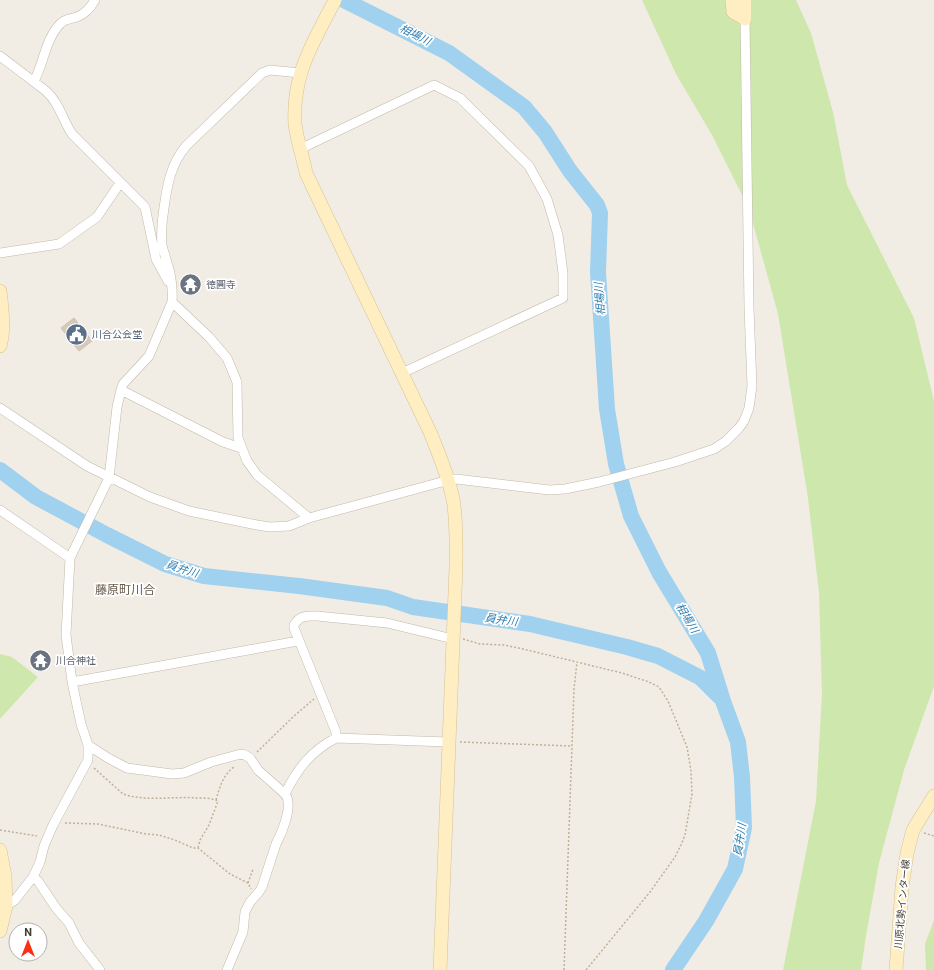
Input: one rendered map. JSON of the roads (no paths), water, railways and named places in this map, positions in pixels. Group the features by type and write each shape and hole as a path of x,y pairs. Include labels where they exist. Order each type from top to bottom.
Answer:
{"street":[{"path":"34,81 48,44 60,24 63,21 82,14 95,0"},
{"path":"335,0 306,56 295,92 295,125 300,149 306,173 430,432 449,480 453,500 456,528 456,568 440,970"},
{"path":"732,0 733,12 745,19"},
{"path":"0,408 108,480 189,511 227,520 281,527 449,480 456,479 553,490 565,489 664,466 714,449 726,441 744,421 750,400 752,381 749,292 745,0"},
{"path":"0,56 34,81 56,101 66,125 72,134 145,207 156,259 171,286"},
{"path":"6,906 15,900 33,877 55,820 89,756 88,745 81,724 72,682 66,635 72,556 108,480 117,407 123,384 148,356 172,302 173,295 168,264 162,246 162,235 168,183 172,168 178,154 217,114 262,73 270,70 300,73"},
{"path":"300,149 434,86 460,98 528,166 547,200 558,235 563,273 563,298 402,373"},
{"path":"0,254 59,244 97,217 120,183"},
{"path":"0,291 2,309 2,340 0,346"},
{"path":"172,302 209,337 227,358 237,382 238,438 247,461 257,475 299,508 309,518"},
{"path":"121,390 223,442 241,448"},
{"path":"0,510 72,556"},
{"path":"336,738 336,732 298,641 294,625 300,618 311,616 387,623 453,637"},
{"path":"72,682 298,641"},
{"path":"285,794 298,771 310,755 323,744 336,738 448,742"},
{"path":"88,745 116,763 127,768 172,774 184,773 211,762 243,754 249,758 258,770 285,794 289,801 288,812 262,888 250,902 245,912 243,932 227,970"},
{"name":"川原北勢インター線","path":"896,970 902,887 907,854 913,830 934,796"},
{"path":"0,850 5,876 6,906 0,931"},
{"path":"33,877 38,881 56,908 69,923 79,943 100,970"}],"waterway":[{"name":"相場川","path":"344,0 449,53 524,107 545,132 570,171 597,205 600,213 598,272 607,409 616,464 631,516 659,572 708,653 738,742 742,777 744,828 735,869 706,921 673,970"},
{"name":"員弁川","path":"0,470 36,497 165,564 204,576 299,586 387,598 413,607 530,624 627,647 658,656 701,678 720,697"}],"place":[{"name":"徳圓寺","path":"190,284"},
{"name":"川合公会堂","path":"77,334"},
{"name":"川合神社","path":"40,660"}],"district":[{"name":"藤原町川合","path":"125,590"}]}
